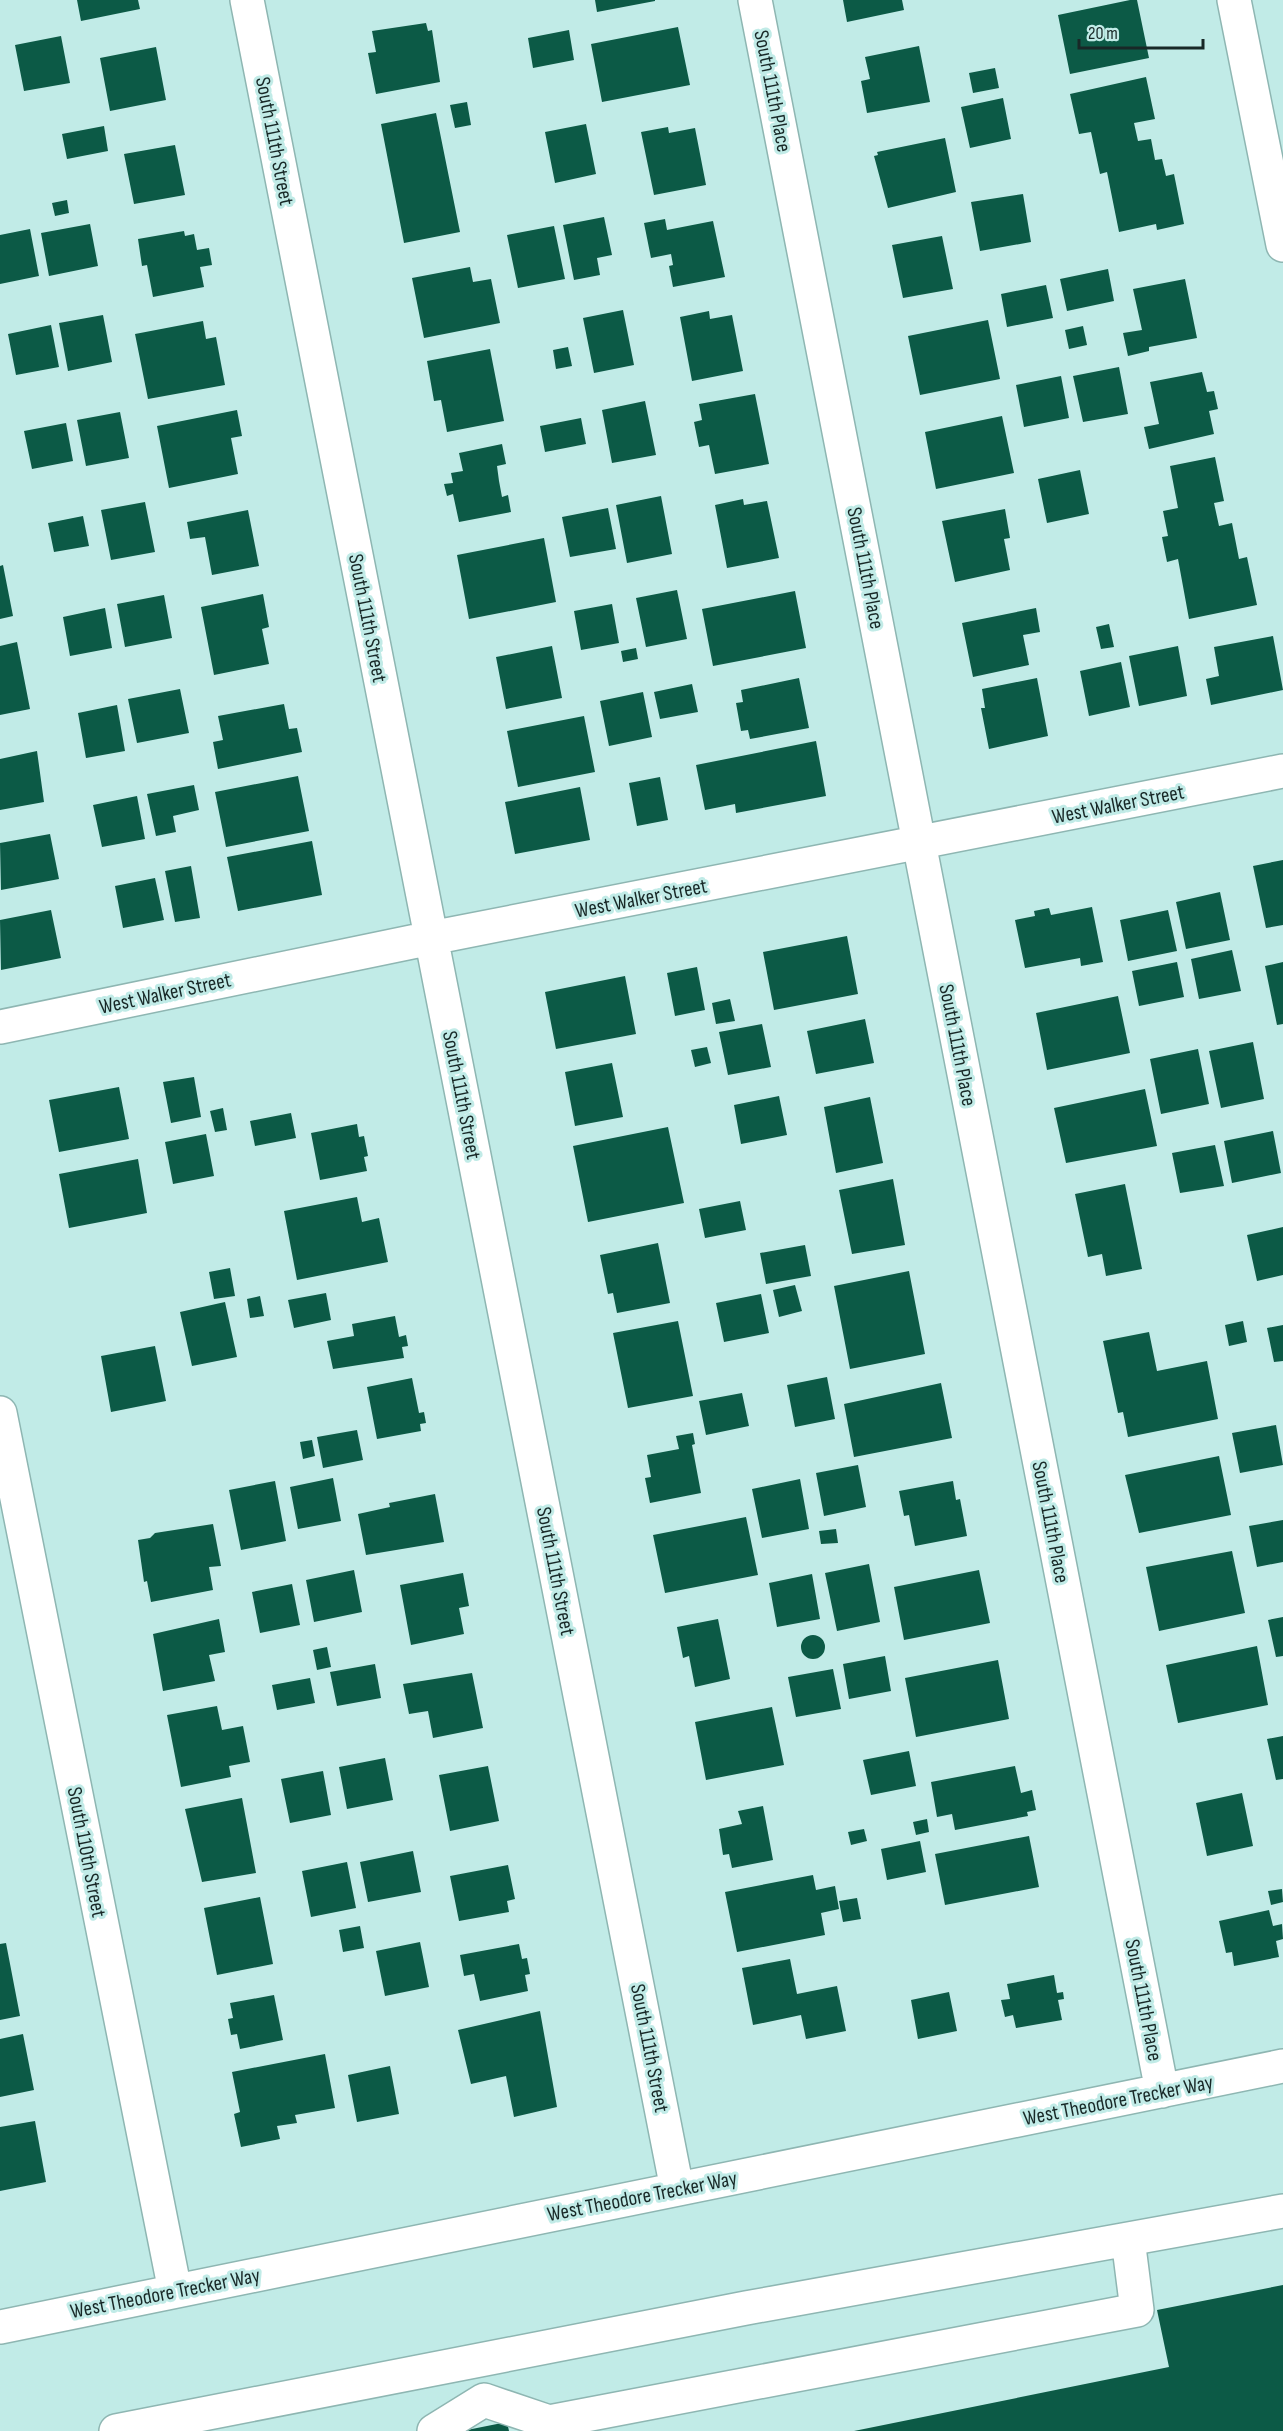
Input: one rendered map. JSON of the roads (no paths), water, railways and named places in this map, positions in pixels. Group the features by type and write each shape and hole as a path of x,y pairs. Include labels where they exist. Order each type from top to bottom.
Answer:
{"street":[{"name":"South 111th Street","path":"247,0 677,2189"},
{"name":"South 111th Place","path":"755,0 1162,2091"},
{"path":"1234,0 1283,244"},
{"name":"West Walker Street","path":"0,1027 431,938 1283,771"},
{"name":"South 110th Street","path":"0,1413 175,2291"},
{"name":"West Theodore Trecker Way","path":"0,2326 1283,2066"},
{"path":"116,2431 746,2308 1283,2211"},
{"path":"484,2400 549,2422 1137,2310 1128,2239"},
{"path":"475,2361 484,2400"},
{"path":"434,2431 484,2400"}]}
